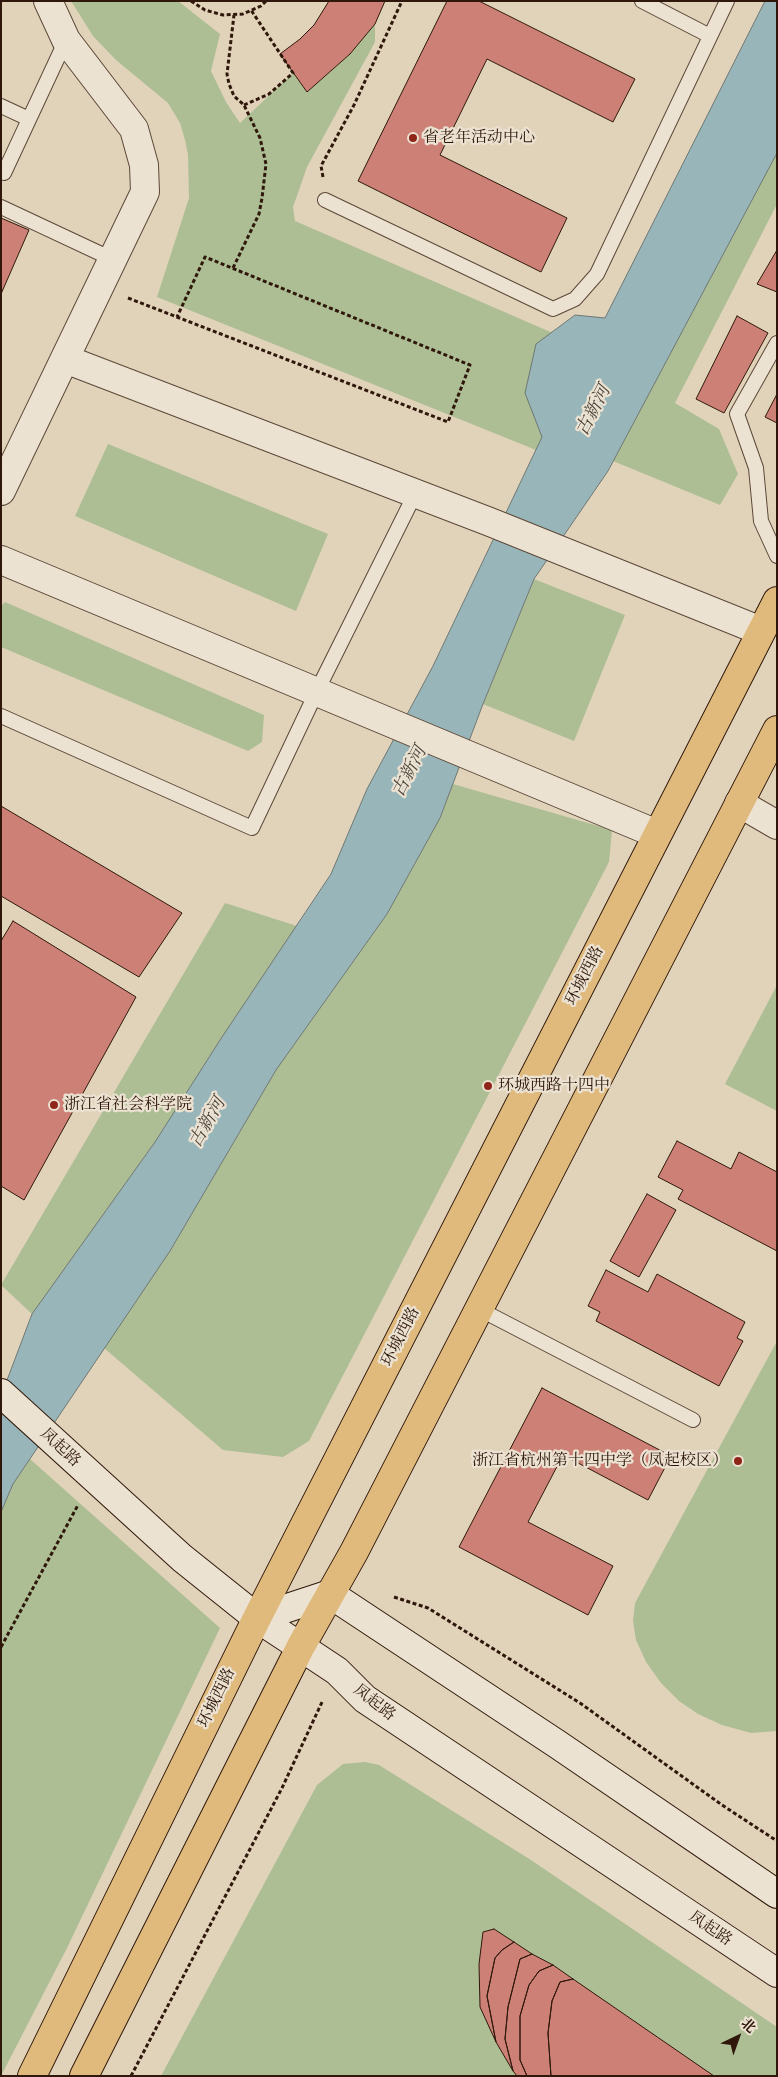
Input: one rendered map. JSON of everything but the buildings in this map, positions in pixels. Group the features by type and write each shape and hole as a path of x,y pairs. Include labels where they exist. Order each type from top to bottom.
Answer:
{"main road":[{"name":"环城西路","path":"32,2076 256,1618 777,601"},
{"path":"84,2076 301,1646 354,1552 777,730"}],"street":[{"path":"1,491 144,192 144,165 134,129 66,40 48,1"},
{"path":"64,359 481,519 761,631"},
{"path":"1,560 657,834"},
{"path":"739,803 777,825"},
{"name":"凤起路","path":"1,1393 92,1478 182,1558 256,1618 337,1671 365,1700 777,1973"},
{"path":"256,1618 330,1594 557,1744 777,1894"}],"lane":[{"path":"642,1 710,36"},
{"path":"325,200 553,309 574,299 597,274 727,1"},
{"path":"4,173 66,40"},
{"path":"1,106 29,119"},
{"path":"1,207 112,259"},
{"path":"777,343 738,414 756,468 761,521 777,556"},
{"path":"1,716 252,828 316,693 415,494"},
{"path":"479,1309 694,1420"}],"path":[{"path":"191,1 205,10 223,15 234,15 251,10 266,1"},
{"path":"325,200 321,166 354,105 402,1"},
{"path":"244,105 269,94 293,73 251,10"},
{"path":"233,268 258,214 266,164 260,138 244,105 234,96 229,84 227,74 234,15"},
{"path":"99,287 448,422 470,365 205,257 177,317"},
{"path":"1,1647 92,1478"},
{"path":"387,1594 428,1608 580,1703 722,1805 777,1841"},
{"path":"131,2076 282,1788 337,1671"}],"green space":[{"path":"71,1 178,1 220,34 211,71 226,102 240,123 293,73 307,92 350,54 375,24 375,42 307,167 293,207 295,221 578,344 582,357 536,450 157,297 189,198 188,155 185,140 180,123 168,103 116,60 93,36"},
{"path":"777,152 777,204 675,403 719,429 738,474 720,505 613,461"},
{"path":"108,444 328,534 296,611 75,516"},
{"path":"534,579 625,615 574,741 483,704"},
{"path":"5,602 264,715 262,742 248,751 1,647 1,606"},
{"path":"453,784 612,830 609,862 309,1441 283,1457 223,1450 104,1348 170,1251 276,1070 387,914 440,818"},
{"path":"225,903 297,926 222,1037 155,1142 32,1314 1,1285"},
{"path":"777,985 777,1111 725,1084"},
{"name":"浙江省杭州第十四中学（凤起校区）","path":"777,1341 777,1731 751,1733 722,1725 698,1714 679,1701 661,1683 646,1662 636,1640 633,1621 635,1603"},
{"path":"30,1459 220,1628 67,1948 1,2076 1,1512 13,1484"},
{"path":"365,1762 379,1765 531,1860 777,2027 777,2076 161,2076 317,1785 343,1764"}],"water":[{"name":"古新河","path":"765,1 777,1 777,153 608,471 534,579 483,704 440,818 387,914 276,1070 170,1251 13,1484 1,1512 1,1396 32,1314 155,1142 222,1037 331,874 367,789 433,666 542,437 525,393 536,344 575,315 605,318"}],"place":[{"name":"省老年活动中心","path":"413,138"},
{"name":"环城西路十四中","path":"488,1086"},
{"name":"浙江省社会科学院","path":"54,1105"},
{"name":"浙江省杭州第十四中学（凤起校区）","path":"738,1461"}]}
